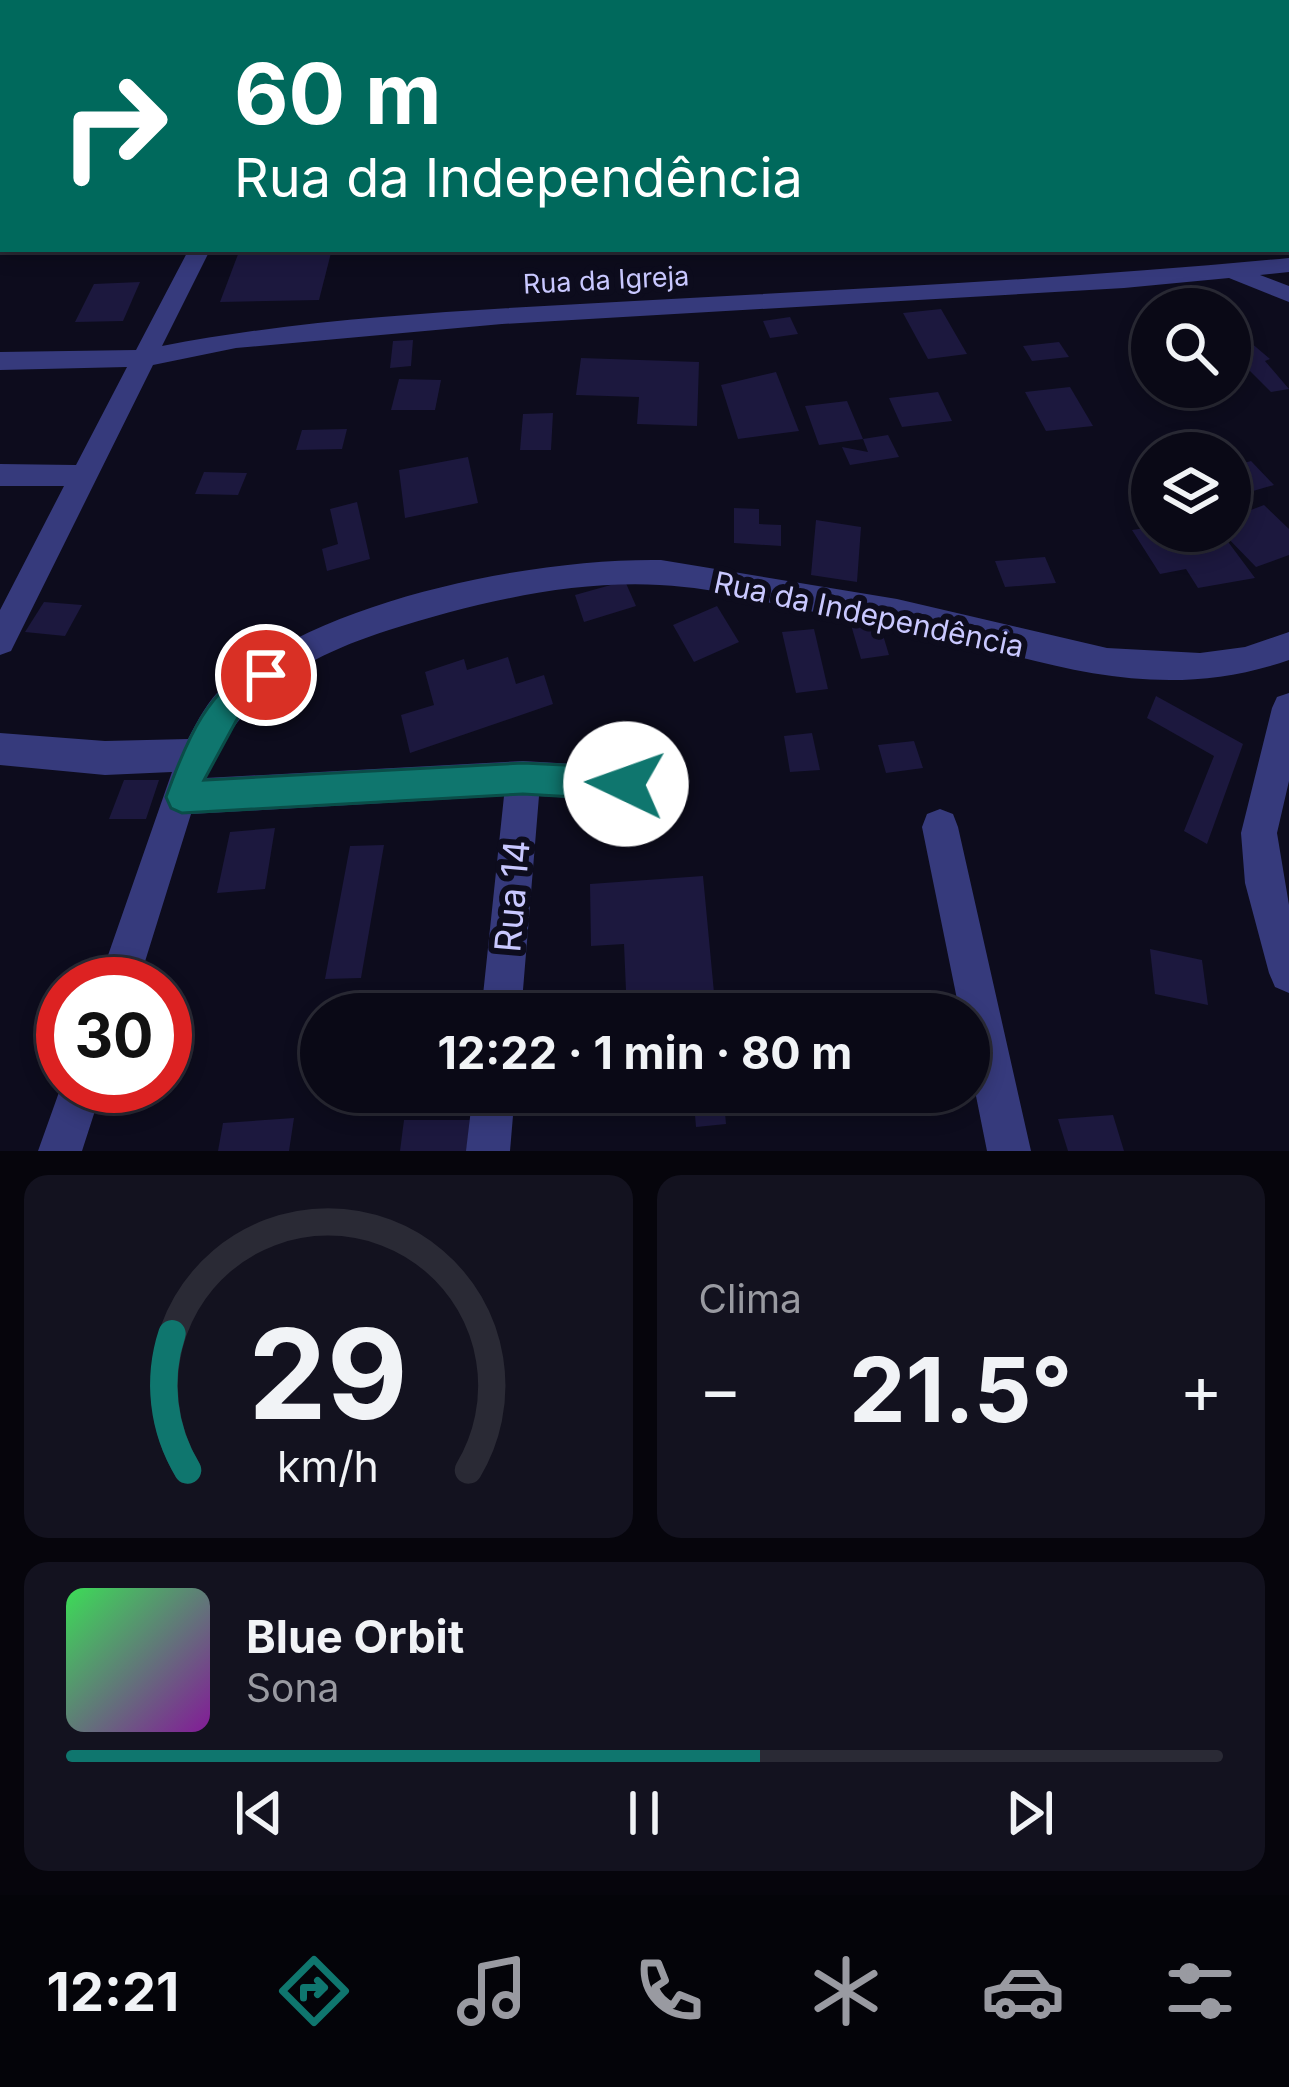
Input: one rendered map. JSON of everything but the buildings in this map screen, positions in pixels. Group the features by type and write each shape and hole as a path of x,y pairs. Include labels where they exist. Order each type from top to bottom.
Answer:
{"street":[{"path":"0,641 197,252"},
{"name":"Rua da Igreja","path":"0,361 147,358 236,340 459,320 1289,266"},
{"path":"1226,271 1289,294"},
{"path":"0,475 86,476"},
{"name":"Rua da Independência","path":"127,957 196,755 231,700 300,649 370,623 553,579 642,572 923,618 1000,642 1135,666 1213,666 1289,646"},
{"path":"1289,709 1259,832 1264,883 1289,973"},
{"path":"0,749 105,758 196,755"},
{"path":"182,797 523,778 626,784"},
{"name":"Rua 14","path":"503,993 523,778"},
{"path":"940,827 1009,1151"},
{"path":"60,1151 73,1113"},
{"path":"488,1151 492,1113"}],"route":[{"path":"266,675 231,700 196,755 182,797 523,778 626,784"}]}
